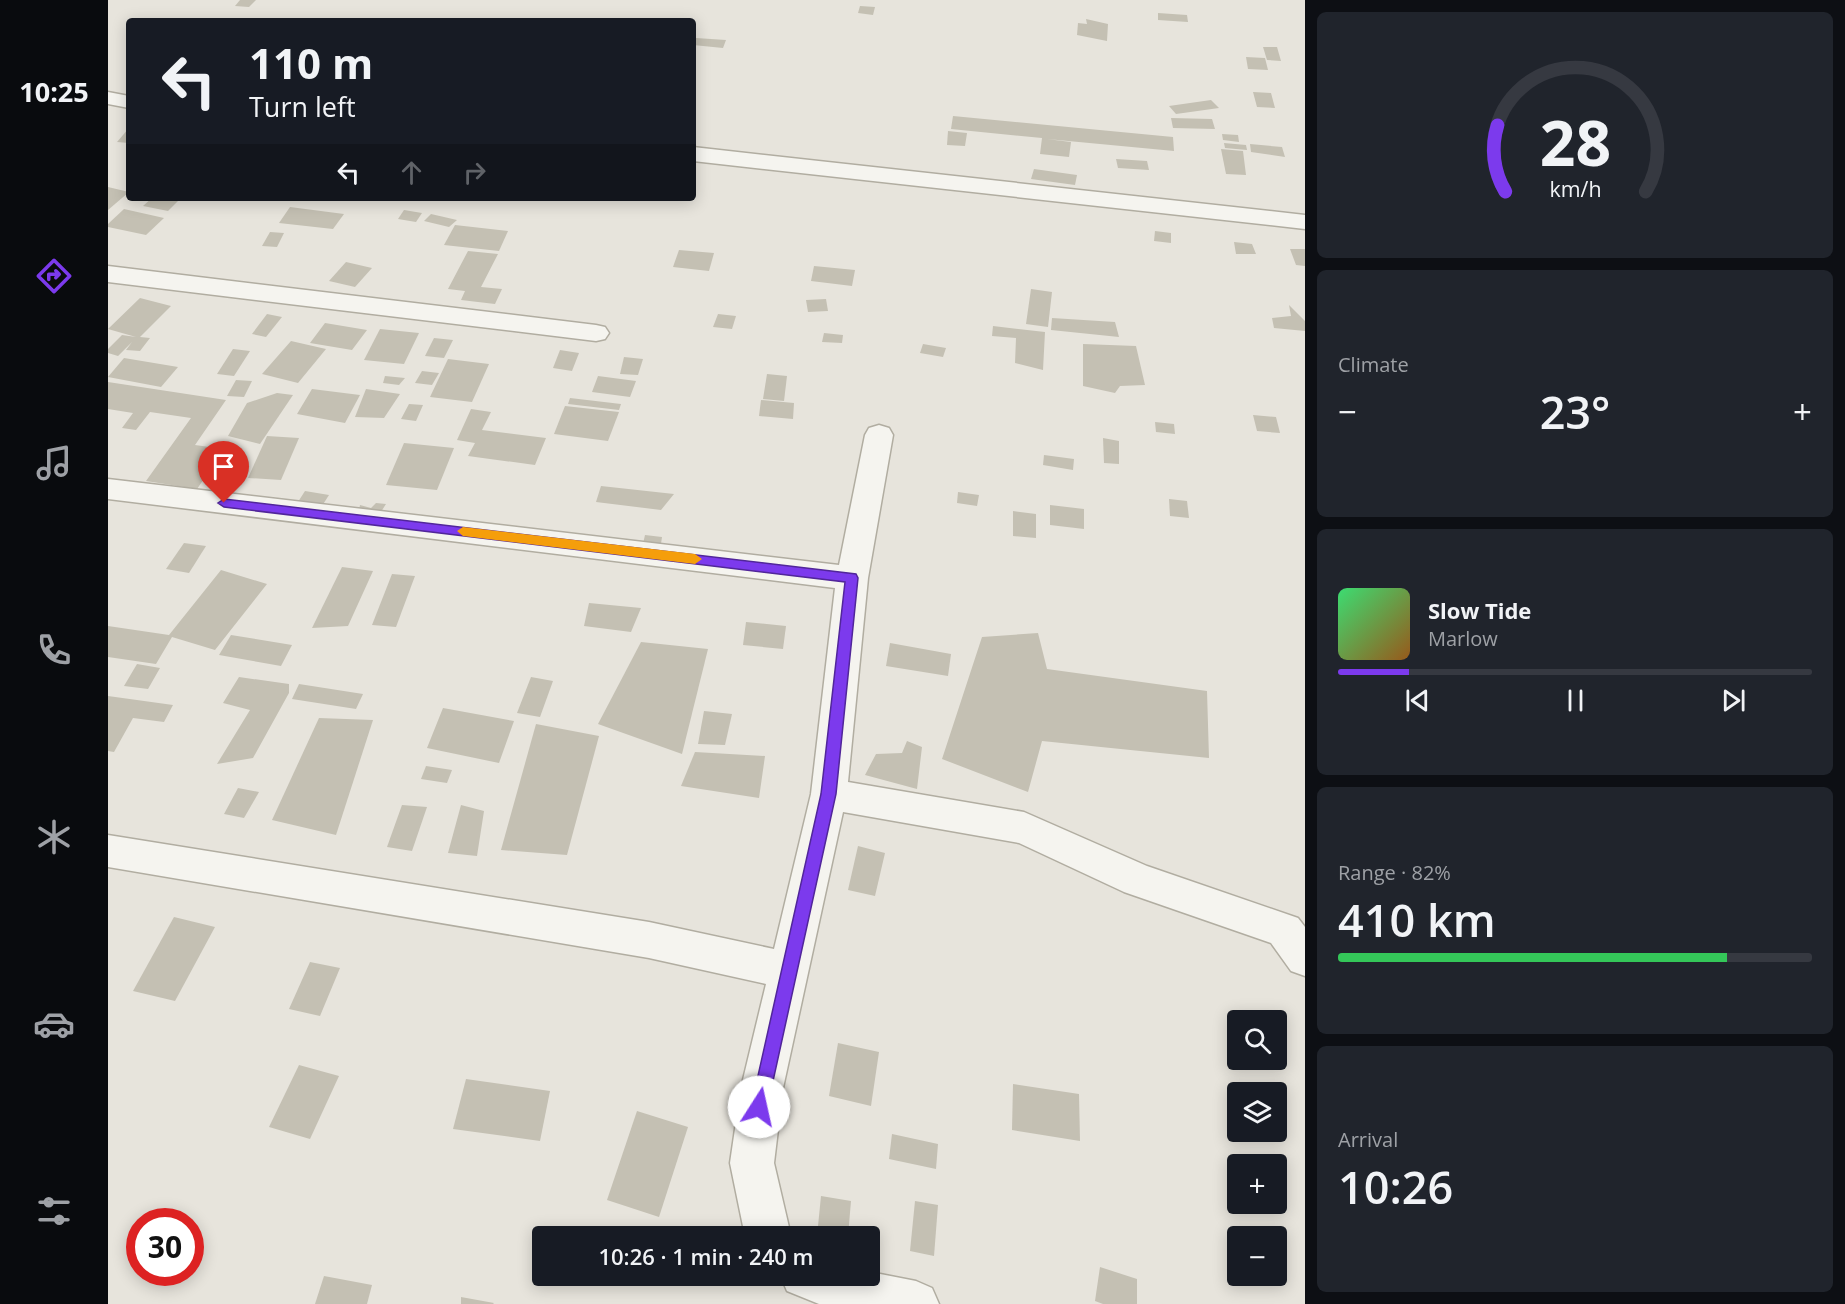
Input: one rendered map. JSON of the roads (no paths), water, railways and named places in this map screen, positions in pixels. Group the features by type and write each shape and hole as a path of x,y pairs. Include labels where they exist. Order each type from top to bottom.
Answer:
{"street":[{"path":"108,99 126,102"},
{"path":"696,154 1305,222"},
{"path":"108,274 596,333"},
{"path":"766,1226 752,1162 762,1088 829,794 852,578 879,435"},
{"path":"108,489 852,578"},
{"path":"829,794 1024,828 1137,880 1284,930 1305,958"},
{"path":"108,851 649,940 789,971"},
{"path":"832,1286 845,1291 916,1304"}]}
